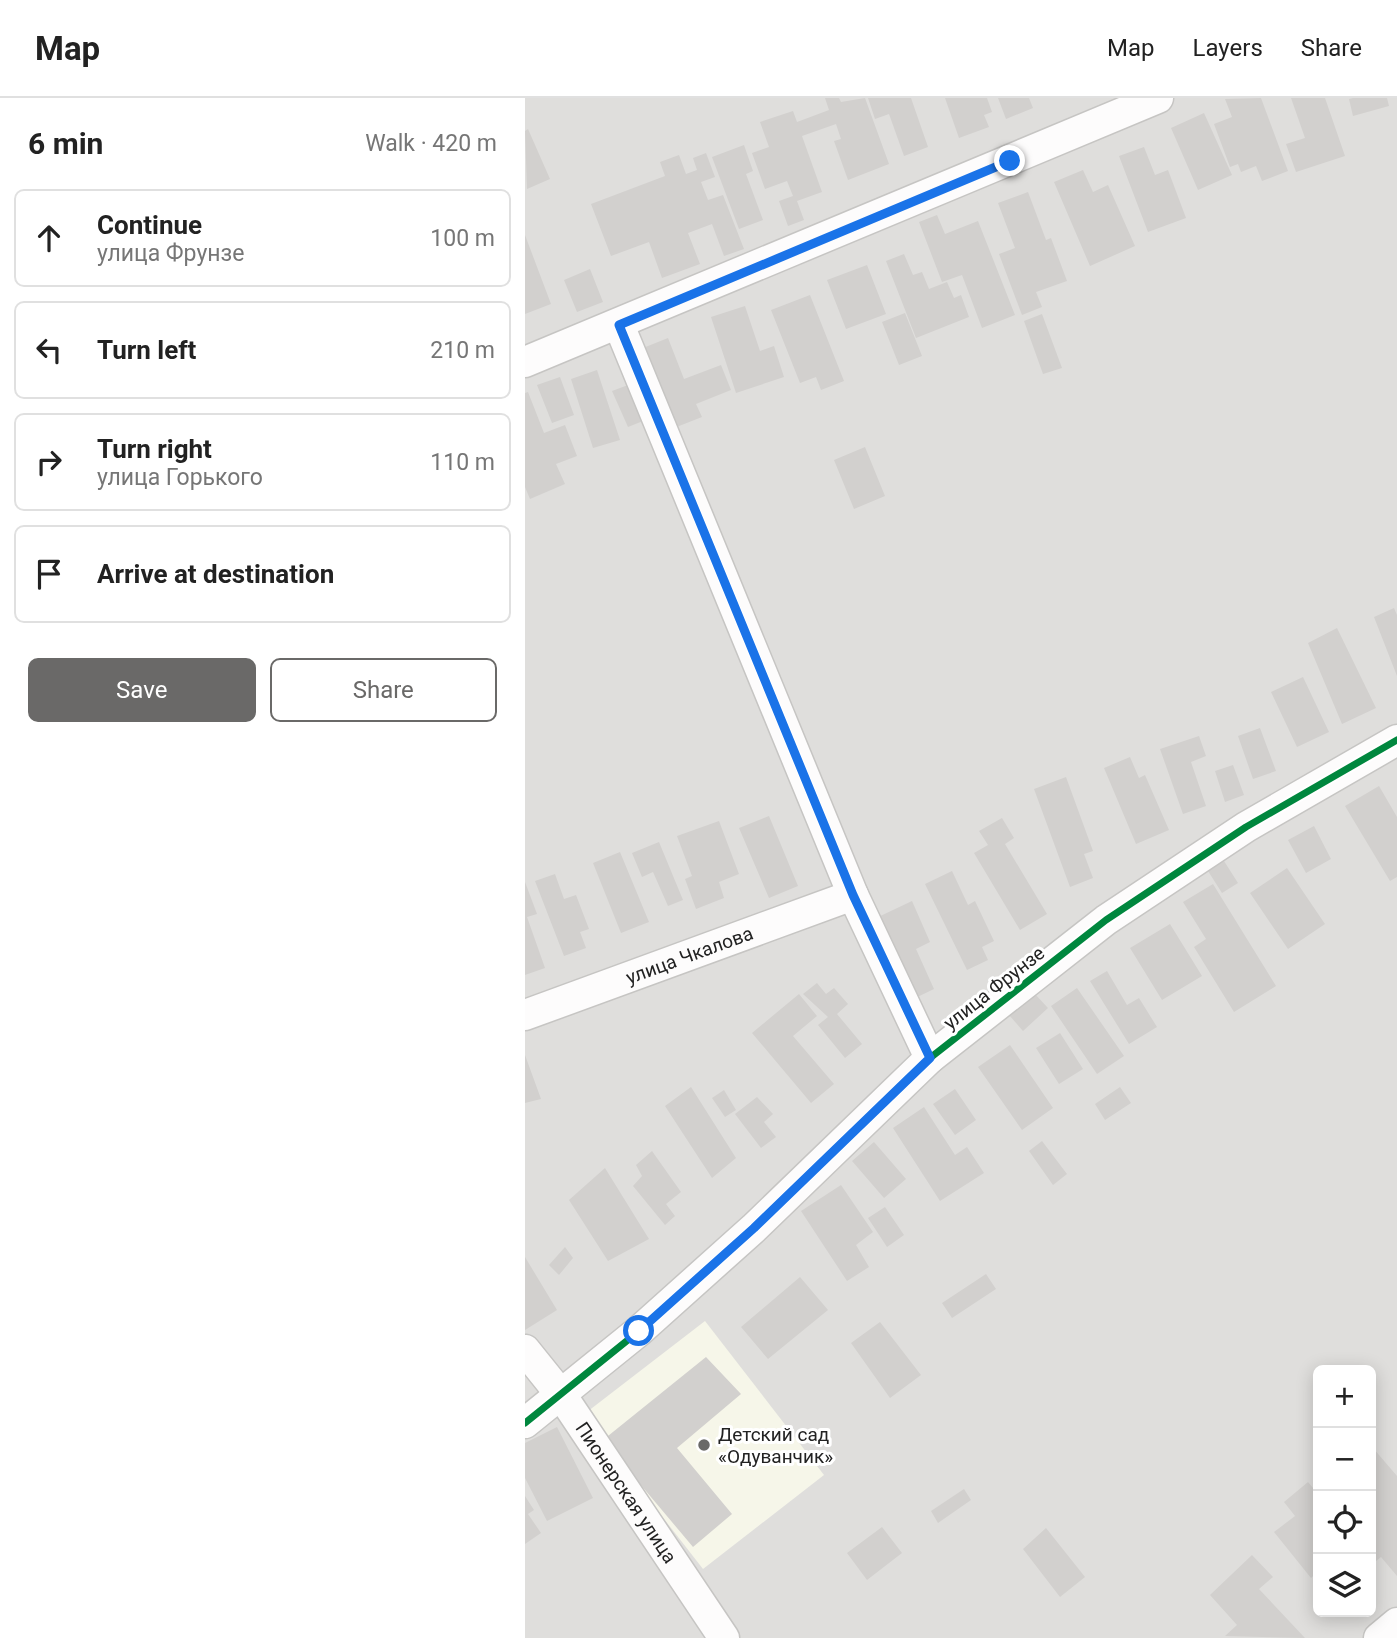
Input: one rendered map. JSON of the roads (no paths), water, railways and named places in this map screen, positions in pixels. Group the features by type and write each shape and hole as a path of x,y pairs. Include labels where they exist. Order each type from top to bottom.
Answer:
{"street":[{"path":"525,362 1158,98"},
{"path":"619,325 853,895 930,1058"},
{"name":"улица Фрунзе","path":"525,1423 562,1396 754,1228 930,1058 1106,920 1246,827 1397,740"},
{"name":"улица Чкалова","path":"525,1016 853,895"},
{"name":"Пионерская улица","path":"525,1350 562,1396 724,1638"},
{"path":"1379,1638 1397,1623"}],"place":[{"name":"Детский сад «Одуванчик»","path":"704,1445"}]}
